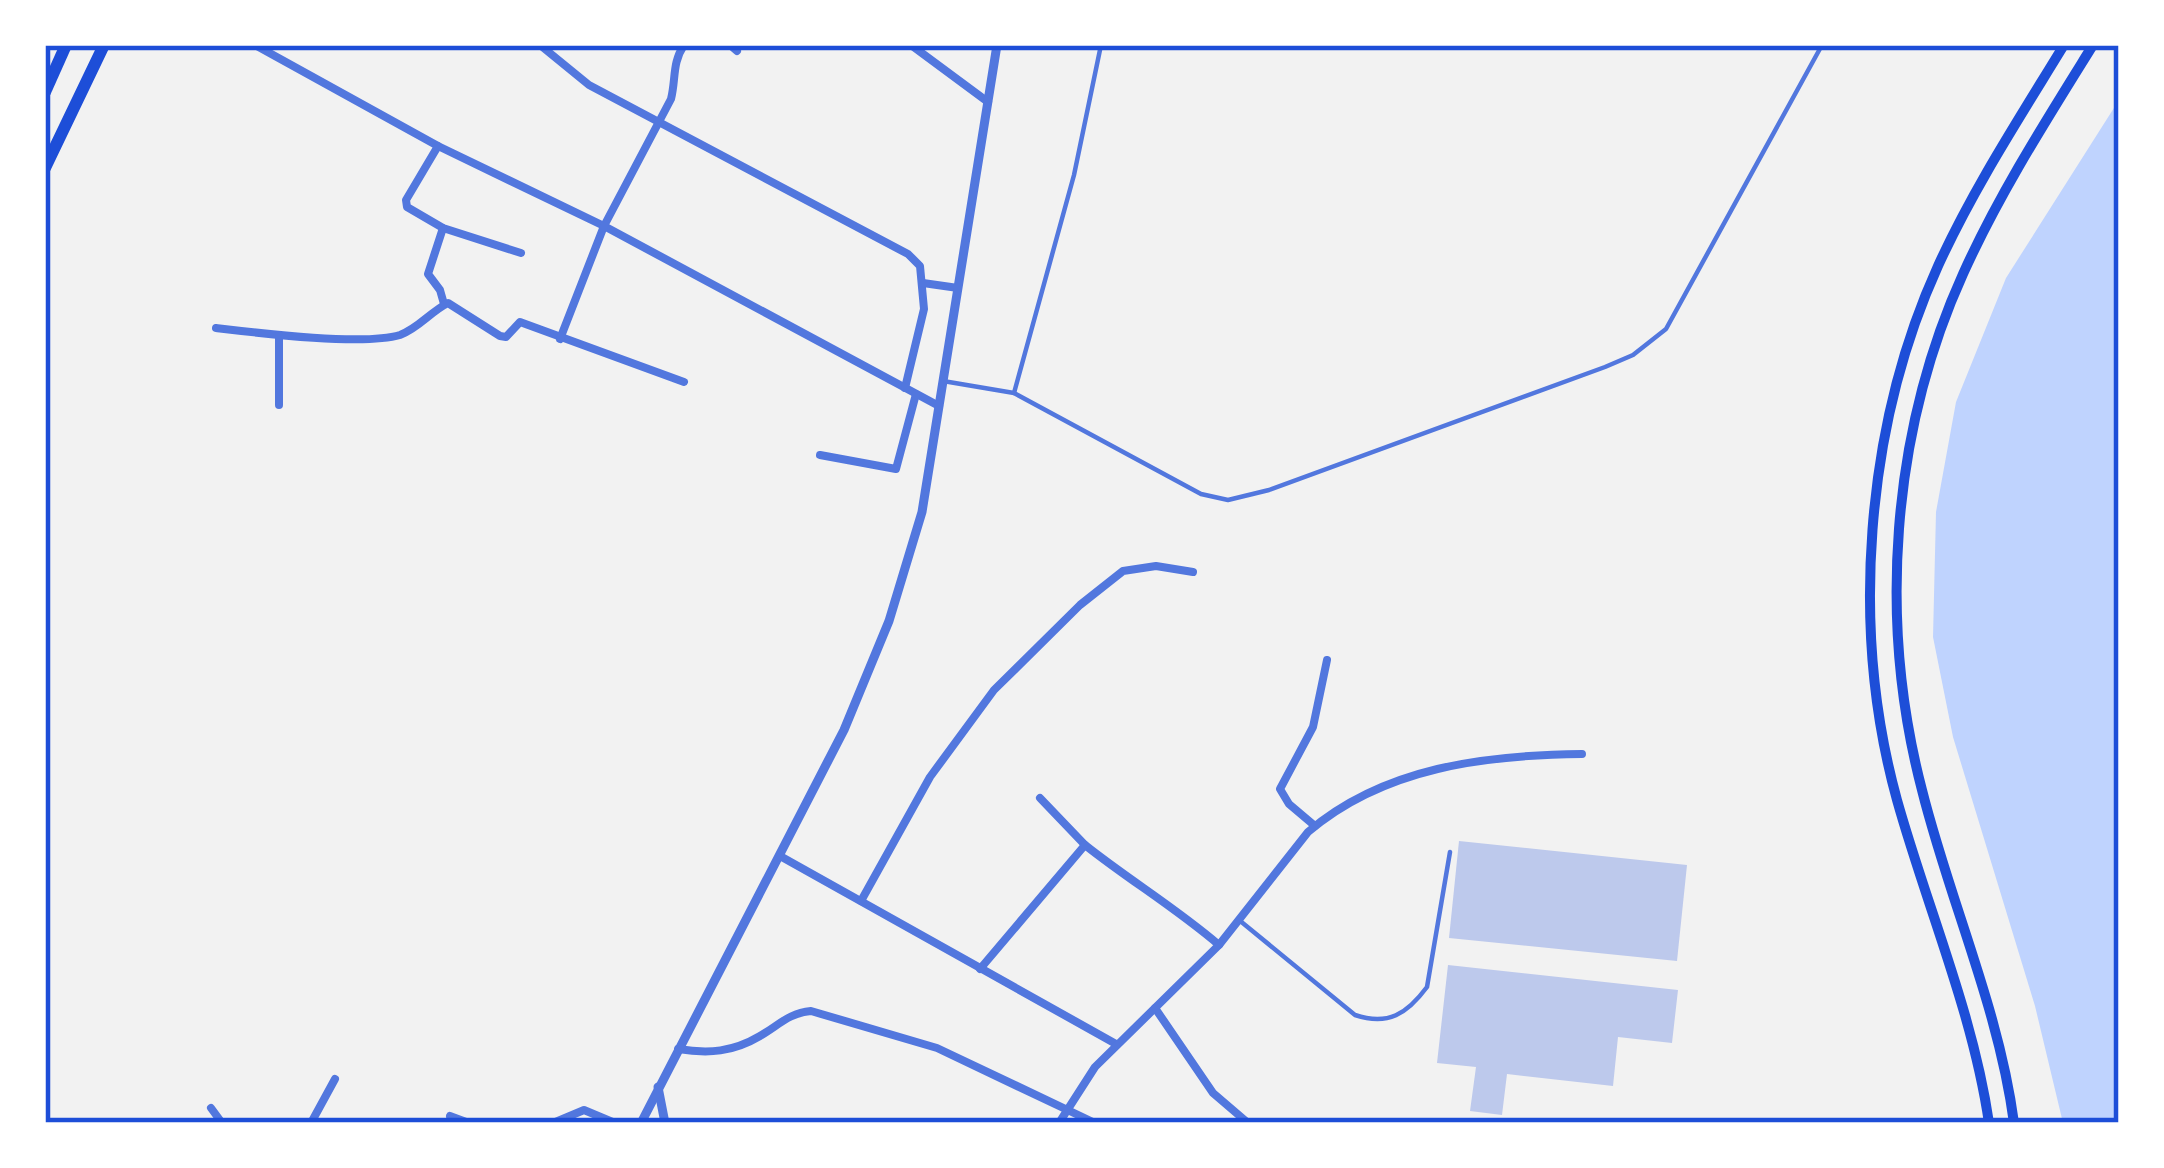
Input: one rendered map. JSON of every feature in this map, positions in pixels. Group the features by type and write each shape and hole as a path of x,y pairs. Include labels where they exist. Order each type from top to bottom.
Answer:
{"main road":[{"path":"45,92 65,45"},
{"path":"45,168 104,45"},
{"path":"1989,1123 1972,1043 1896,797 1875,661 1873,557 1884,448 1914,328 1970,202 2064,45"},
{"path":"2014,1123 1997,1039 1922,793 1910,738 1898,619 1901,507 1922,391 1962,276 1993,214 2093,45"}],"street":[{"path":"256,45 438,146 604,226 939,406"},
{"path":"540,45 589,85 908,254 920,266 925,309 905,388"},
{"path":"560,340 604,226 671,99 674,62 684,45"},
{"path":"910,45 988,101"},
{"path":"640,1123 844,730 889,621 922,512 998,45"},
{"path":"438,146 405,204 443,228 521,253"},
{"path":"443,228 428,274 444,304 502,337 520,322 684,382"},
{"path":"923,283 958,288"},
{"path":"216,328 279,335 395,337 416,328 444,304"},
{"path":"279,335 279,405"},
{"path":"820,454 896,470 916,394"},
{"path":"861,901 930,777 1006,677 1080,605 1123,571 1156,566 1193,572"},
{"path":"1315,826 1289,804 1280,789 1313,727 1327,659"},
{"path":"1059,1123 1094,1066 1219,945 1315,826 1348,802 1431,770 1487,758 1582,754"},
{"path":"1040,798 1085,845 1156,893 1219,945"},
{"path":"980,969 1085,845"},
{"path":"780,856 1116,1045"},
{"path":"1155,1008 1214,1093 1248,1123"},
{"path":"678,1049 718,1053 761,1036 786,1018 811,1011 937,1048 1095,1123"},
{"path":"311,1123 335,1079"},
{"path":"658,1086 665,1123"},
{"path":"211,1108 222,1123"},
{"path":"534,1123 553,1123 584,1110 615,1123"},
{"path":"450,1116 469,1123"}],"lane":[{"path":"1014,394 1074,176 1101,45"},
{"path":"943,380 1014,394 1180,484 1228,500 1269,490 1619,361 1652,343 1666,329 1822,45"},
{"path":"1239,920 1355,1016 1372,1021 1396,1017 1414,1005 1427,987 1450,852"}],"water":[{"path":"2119,100 2119,1123 2063,1123 2035,1006 1953,737 1933,637 1936,512 1956,402 2006,278"}],"building":[{"path":"1459,841 1687,865 1677,961 1449,938"},
{"path":"1448,965 1678,990 1672,1043 1618,1037 1613,1086 1507,1074 1502,1115 1470,1111 1476,1067 1437,1063"}]}
